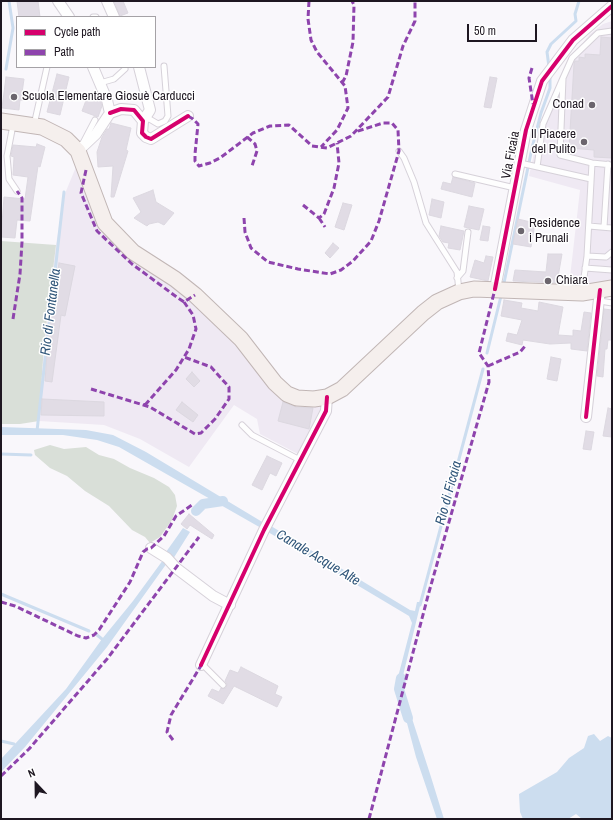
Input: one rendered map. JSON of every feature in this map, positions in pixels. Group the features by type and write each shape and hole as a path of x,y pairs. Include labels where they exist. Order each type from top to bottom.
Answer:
{"main road":[{"path":"7,121 42,127 66,139 78,150 105,223 133,252 195,295 241,339 275,383 287,394 297,398 314,399 327,397 339,392 356,378 423,313 458,285 474,289 604,293"}],"street":[{"path":"58,1 68,16"},
{"path":"107,1 114,16"},
{"name":"Via Ficaia","path":"495,289 526,130 542,81 573,40 612,6"},
{"path":"93,68 110,113"},
{"path":"139,68 150,110 145,119 142,133 146,137 151,139 188,116"},
{"path":"78,150 96,134 110,113 121,109 134,110 145,119"},
{"path":"586,418 604,293"},
{"path":"202,665 266,527 326,411 327,397"},
{"path":"151,548 168,558 176,568 213,596 230,604"}],"lane":[{"path":"537,166 543,124 572,58 598,33 612,31"},
{"path":"145,119 158,124 165,121 168,116 164,66"},
{"path":"34,126 47,68"},
{"path":"100,83 114,79 125,69"},
{"path":"563,78 560,155 592,163 610,164 604,227"},
{"path":"78,150 95,120"},
{"path":"7,121 7,156 9,179 17,191"},
{"path":"398,151 404,158 414,182 426,223 457,272 458,285"},
{"path":"520,163 591,179"},
{"path":"582,293 587,256 592,163"},
{"path":"455,174 515,188"},
{"path":"589,226 612,228"},
{"path":"458,285 463,271 468,232"},
{"path":"587,256 606,257 612,252"},
{"path":"585,268 612,270"},
{"path":"604,293 612,303"},
{"path":"242,425 252,435 300,460"},
{"path":"202,665 223,685"}],"shaded area":[{"path":"612,21 612,282 569,286 580,190 529,176 541,122 560,77 569,60 590,34 603,24"},
{"path":"78,162 103,230 174,284 247,355 315,406 322,407 298,454 260,434 257,419 234,405 189,467 140,439 104,425 39,421 44,344 56,245 64,196"},
{"path":"1,241 56,245 44,344 39,421 20,424 1,424"},
{"path":"50,445 64,449 86,447 99,455 114,459 130,468 154,478 169,487 175,495 177,506 172,520 160,537 150,543 145,537 132,530 109,506 85,491 67,476 50,468 35,455 34,450"}],"water":[{"path":"1,427 86,430 113,435 146,452 264,523 261,528 119,447 97,440 63,435 1,435"},
{"path":"271,526 410,610 415,611 417,602 421,602 398,696 396,686 412,623 409,616 268,532"},
{"path":"183,528 190,532 173,559 166,552"},
{"path":"163,560 167,563 107,647 25,747 1,772 1,759 66,689 102,639 133,601"},
{"path":"406,700 444,819 437,819 416,757 403,708"},
{"path":"594,734 600,741 608,736 612,738 612,819 582,819 576,814 568,819 523,819 520,812 519,794 557,772 569,758 584,748 588,736"}],"building":[{"path":"17,1 38,1 40,16 19,16"},
{"path":"114,1 123,1 128,13 120,16"},
{"name":"Conad","path":"601,37 612,38 612,158 594,157 594,150 569,148 574,64 575,61 579,61 579,57 585,58 585,54 600,55"},
{"path":"57,74 69,77 60,115 47,112"},
{"name":"Scuola Elementare Giosuè Carducci","path":"6,77 24,79 22,93 25,93 24,100 20,100 19,110 2,108"},
{"path":"490,77 497,78 491,108 484,107"},
{"path":"88,95 100,99 102,106 98,117 82,111"},
{"path":"111,123 131,128 126,150 128,151 114,197 111,197 113,166 98,167 97,152 102,137 107,129 109,129"},
{"path":"37,144 45,147 40,167 38,166 30,221 17,220 15,238 1,237 4,197 25,199 28,177 13,175 14,157 11,156 13,145 36,147"},
{"path":"453,177 475,183 472,197 441,189 443,182 451,184"},
{"path":"153,190 156,202 174,213 164,225 158,222 147,226 134,218 141,212 133,198"},
{"path":"432,199 444,202 441,218 429,215"},
{"path":"343,203 352,205 344,230 335,227"},
{"path":"469,206 484,209 479,230 464,227"},
{"path":"518,219 535,223 531,247 513,244"},
{"path":"441,226 464,231 460,250 448,248 449,243 443,242 439,236"},
{"path":"483,226 490,227 488,241 480,240"},
{"path":"333,243 339,248 330,258 325,253"},
{"path":"548,254 562,254 557,283 513,281 515,270 546,272"},
{"path":"486,256 493,257 488,281 470,277 475,260 484,263"},
{"path":"59,263 75,266 65,316 61,315 52,382 45,381 48,339"},
{"path":"504,300 522,303 521,308 538,311 539,302 563,307 558,335 573,336 573,330 581,331 584,312 591,313 587,351 571,349 571,343 550,344 523,340 522,345 506,341 508,333 517,335 522,320 501,316"},
{"path":"604,309 612,310 612,340 608,340 607,349 605,349 603,377 597,376"},
{"path":"551,357 561,359 557,381 547,379"},
{"path":"192,372 200,381 194,387 186,379"},
{"path":"42,399 104,402 104,416 41,415"},
{"path":"182,402 198,415 193,422 176,410"},
{"path":"283,402 296,407 313,408 309,429 278,421"},
{"path":"608,408 612,409 612,437 603,436"},
{"path":"586,431 594,432 591,450 583,449"},
{"path":"267,456 282,463 276,476 270,473 262,490 252,485"},
{"path":"189,514 214,535 212,539 190,525 187,529 181,524"},
{"path":"241,667 278,686 275,694 282,697 277,707 234,686 223,704 208,696 212,689 219,692 221,688 226,688 227,684 225,681 230,670 238,673"}],"waterway":[{"name":"Rio di Fontanella","path":"6,69 13,28 9,1"},
{"name":"Rio di Ficaia","path":"549,67 547,52 551,44 576,21 575,14 579,1"},
{"name":"Rio di Ficaia","path":"504,283 532,148 541,113 550,88 550,76"},
{"name":"Rio di Fontanella","path":"37,431 64,192"},
{"name":"Rio di Ficaia","path":"487,353 501,296"},
{"name":"Rio di Ficaia","path":"420,605 483,369"},
{"path":"1,454 31,455"},
{"path":"196,511 203,504 223,501"},
{"path":"1,594 89,631"},
{"path":"97,635 102,639"},
{"name":"Canale Acque Alte","path":"401,678 399,689 408,718"},
{"path":"1,741 14,744"}],"marked path":[{"path":"309,1 308,19 311,40 317,52 345,86 348,108 337,130 321,147"},
{"path":"342,83 346,76 353,42 354,5 352,1"},
{"path":"188,116 198,124 195,161 199,166 220,158 253,133 270,126 289,125 312,146 327,148 351,136 388,97 403,46 415,21 415,1"},
{"path":"532,68 529,78 533,104"},
{"path":"244,218 245,232 251,248 268,262 330,274 341,270 353,261 371,241 379,221 399,151 398,130 392,123 383,123 355,132"},
{"path":"247,137 255,144 257,151 252,166"},
{"path":"303,205 319,218 324,214 334,188 339,163 337,143"},
{"path":"86,170 81,193 97,231 132,264 184,302 195,295"},
{"path":"13,319 20,274 22,242 22,198 17,191"},
{"path":"319,218 325,227"},
{"path":"369,819 429,592 489,382 488,366 479,353 495,289"},
{"path":"145,405 176,370 189,349 196,329 193,315 184,302"},
{"path":"488,366 520,352 526,345"},
{"path":"91,389 150,407 195,434 201,433 215,419 229,399 229,387 211,367 184,357"},
{"path":"1,602 15,606 78,636 86,638 94,635 99,630 130,582 143,552 151,548 164,536 176,516 192,505"},
{"path":"1,776 29,749 107,659 199,537"},
{"path":"173,740 167,732 171,715 202,664"}],"cycle path":[{"path":"495,289 526,130 542,81 573,40 612,6"},
{"path":"110,113 121,109 134,110 143,121 142,133 151,139 188,116"},
{"path":"586,417 600,290"},
{"path":"201,665 264,530 326,411 327,397"}],"place":[{"name":"Scuola Elementare Giosuè Carducci","path":"14,97"},
{"name":"Conad","path":"592,105"},
{"name":"Il Piacere del Pulito","path":"584,142"},
{"name":"Residence i Prunali","path":"521,231"},
{"name":"Chiara","path":"548,281"}]}
